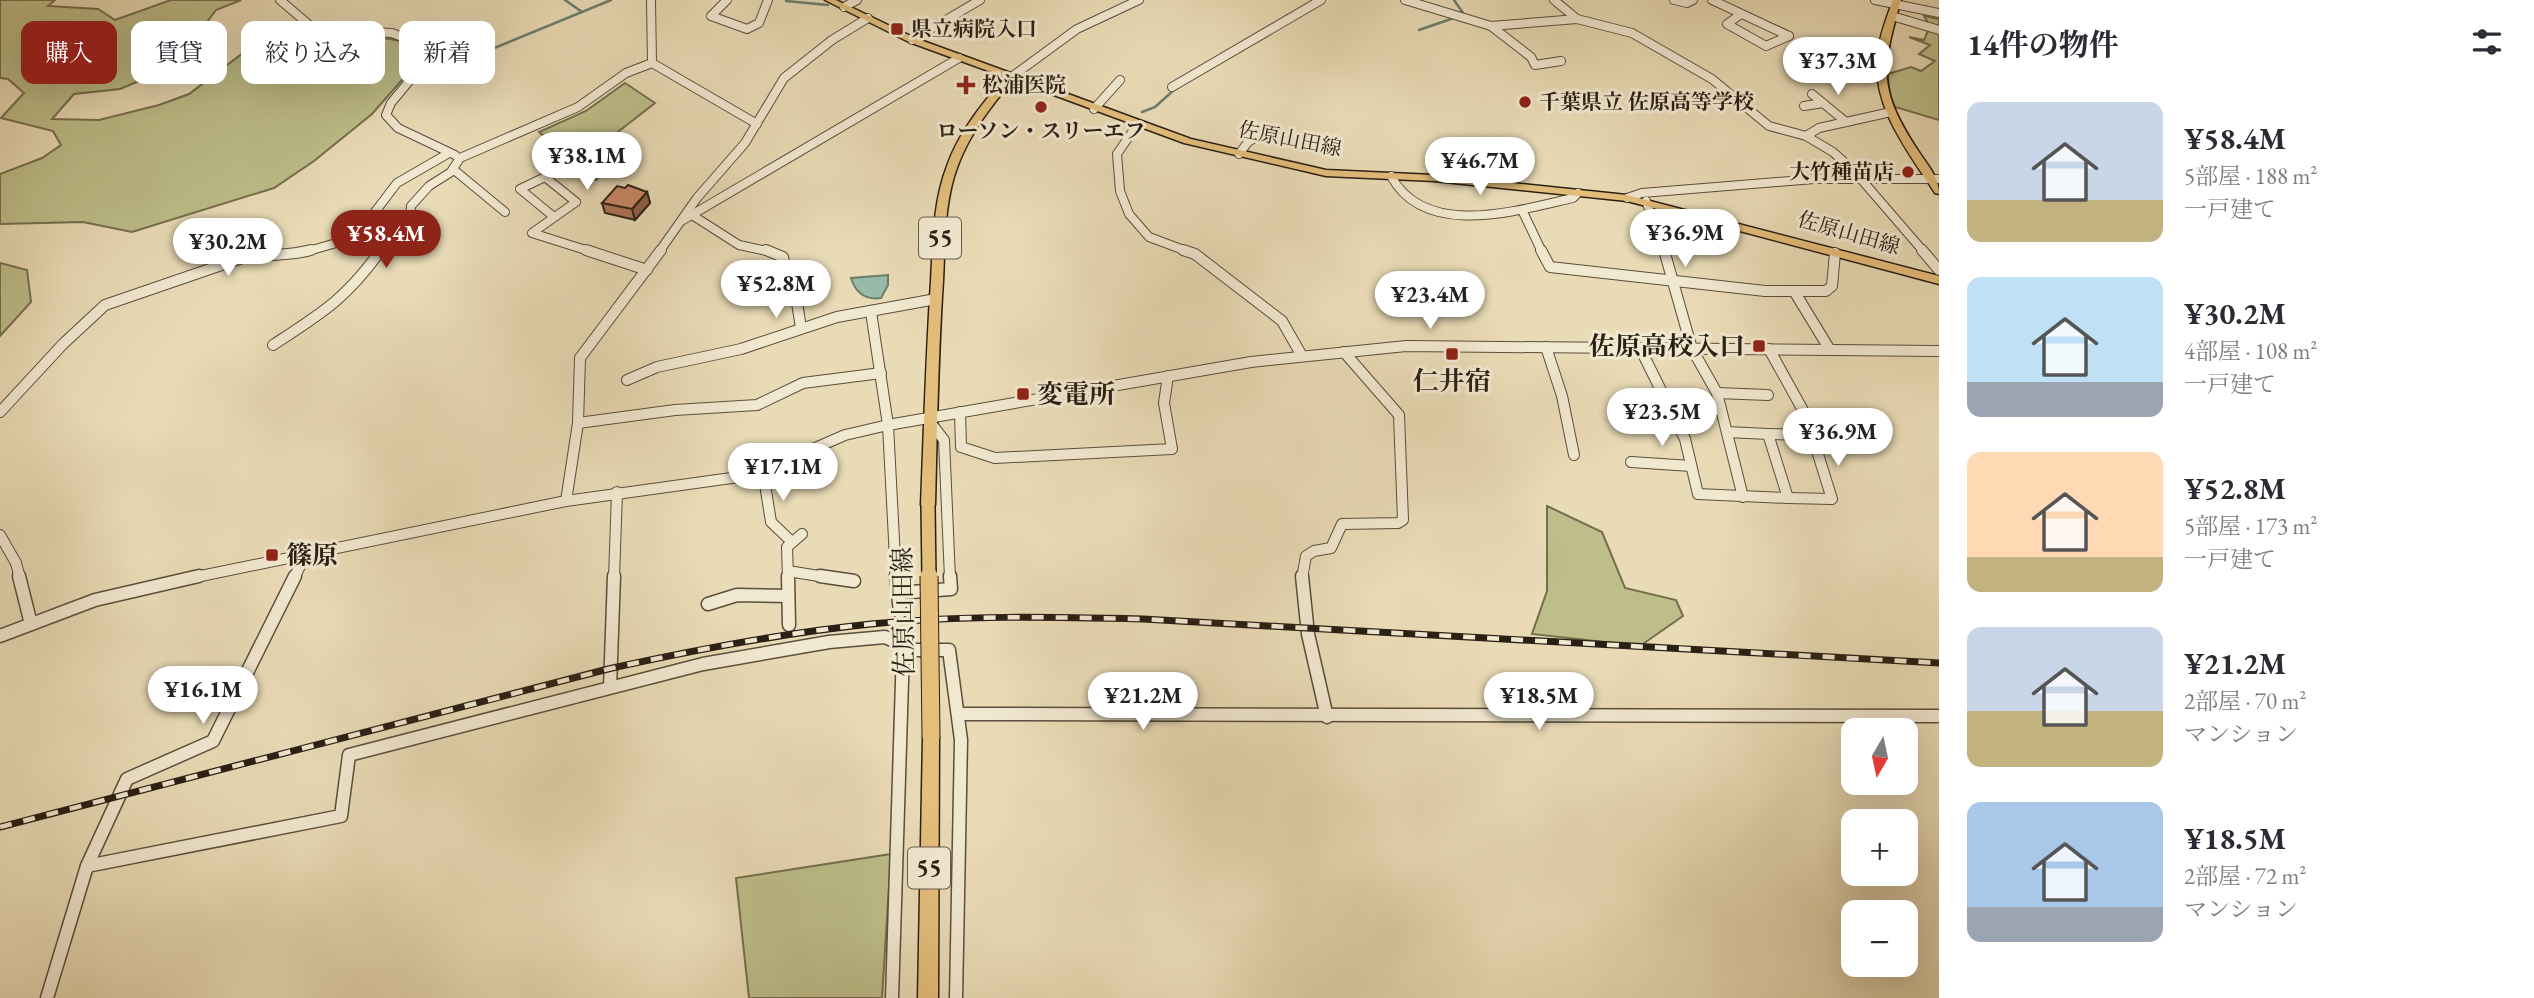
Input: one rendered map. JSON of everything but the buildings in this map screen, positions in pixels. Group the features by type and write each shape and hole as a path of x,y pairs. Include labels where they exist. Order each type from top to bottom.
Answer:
{"main road":[{"name":"佐原山田線","path":"829,0 912,40 1010,78 1137,125 1239,154 1309,171 1391,176 1646,201 1939,280"},
{"path":"1896,2 1881,65 1883,90 1891,112 1935,179 1939,191"},
{"name":"佐原山田線","path":"928,998 931,737 928,505 936,299 943,206 951,168 979,115 1010,78"}],"street":[{"path":"280,0 314,29 374,30 392,33 419,46 423,55 418,68 407,86 388,105 386,115 398,128 460,158"},
{"path":"651,0 652,63"},
{"path":"727,0 711,16 747,29 759,23 768,0"},
{"path":"844,7 857,0"},
{"path":"912,40 980,0"},
{"path":"1010,78 1077,29 1139,0"},
{"path":"1172,87 1321,0"},
{"path":"1405,0 1461,14 1491,26 1531,57 1535,65 1561,61"},
{"path":"1554,0 1577,19"},
{"path":"1674,0 1687,3 1693,0"},
{"path":"1712,0 1788,36 1766,46 1727,24 1741,14"},
{"path":"1875,0 1896,2 1939,13"},
{"path":"1892,16 1939,30"},
{"path":"566,501 578,423 580,358 680,222 757,124 784,78 868,18"},
{"path":"1491,26 1577,19 1617,28 1649,40 1725,88 1769,126 1807,136 1846,161 1939,270"},
{"path":"680,222 959,58"},
{"path":"652,63 757,124"},
{"path":"273,345 340,301 410,217 411,206 429,186 453,169 460,158 540,121 578,107 626,73 652,63"},
{"path":"1094,109 1120,80"},
{"path":"1812,94 1846,122"},
{"path":"1804,106 1832,99"},
{"path":"1833,110 1845,109"},
{"path":"1807,136 1819,128 1891,112"},
{"path":"1137,125 1117,154 1120,191 1129,215 1149,237 1164,245 1195,254 1260,301 1282,321 1302,356"},
{"path":"1239,154 1248,142 1267,131"},
{"path":"0,412 105,305 239,259 256,255 295,255 343,241 362,229 397,183 449,153"},
{"path":"453,169 505,212"},
{"path":"1391,176 1400,192 1425,210 1522,209 1573,198 1578,193"},
{"path":"554,217 520,189 545,177 576,202 532,233 647,270"},
{"path":"1627,198 1642,193 1814,179 1935,179"},
{"path":"1646,201 1669,263 1671,280 1692,349 1717,393 1743,497"},
{"path":"1522,209 1549,267 1794,291 1830,290 1835,253"},
{"path":"692,215 739,245 783,257 787,277 795,290 800,328"},
{"path":"1794,291 1830,350"},
{"path":"627,380 657,367 741,349 800,328 830,322 837,317 936,299"},
{"path":"871,312 888,425 900,612"},
{"path":"0,636 95,600 306,554 566,501 763,472 845,435 888,425 930,420 960,412 1168,376 1302,356 1405,346 1937,353"},
{"path":"1546,347 1562,396 1574,456"},
{"path":"1640,348 1685,439 1698,494 1832,499 1804,412 1769,349"},
{"path":"1328,716 1300,584 1304,558 1310,551 1331,548 1342,524 1398,523 1403,520 1399,415 1344,352"},
{"path":"578,423 675,410 757,405 808,382 881,373"},
{"path":"960,412 961,447 995,458 1172,449 1164,403 1168,376"},
{"path":"1717,393 1768,395"},
{"path":"1670,408 1721,410"},
{"path":"898,593 951,589 944,440 930,420"},
{"path":"1727,432 1812,435"},
{"path":"1768,434 1788,498"},
{"path":"1631,462 1691,466"},
{"path":"763,472 771,522 792,542"},
{"path":"610,687 617,492"},
{"path":"789,625 787,547 802,534"},
{"path":"0,536 16,563 31,624"},
{"path":"47,998 87,866 127,779 213,741 306,554"},
{"path":"788,571 854,581"},
{"path":"708,604 737,594 788,596"},
{"path":"87,866 341,816 349,755 703,664 829,642 885,638 899,643 903,650 892,998"},
{"path":"903,650 949,650 961,740 956,998"},
{"path":"958,714 1939,716"}],"green space":[{"path":"0,0 55,0 48,6 98,9 115,20 171,0 241,0 216,10 208,21 131,21 132,84 120,89 74,94 52,119 99,120 159,105 189,94 202,84 227,84 227,65 241,54 241,84 385,84 385,38 399,41 399,83 372,114 314,161 274,188 132,232 83,222 0,224 0,174 42,158 61,145 53,131 1,118 24,93 8,79 0,78"},
{"path":"1924,16 1939,19 1939,120 1895,107 1889,95 1888,74 1911,67 1921,71 1935,61 1919,54 1930,45 1909,37 1924,40 1928,31 1923,29 1927,21"},
{"path":"625,83 655,103 605,142 623,153 596,180 539,132 586,111"},
{"path":"0,263 27,270 31,302 0,336"},
{"path":"1547,506 1602,532 1625,588 1676,600 1683,616 1640,646 1532,634 1547,591"},
{"path":"891,854 882,998 749,998 736,878"}],"shaded area":[{"path":"888,275 888,285 881,298 863,295 851,278"}],"waterway":[{"path":"565,0 582,12"},
{"path":"582,12 611,0"},
{"path":"1454,0 1463,13 1461,16"},
{"path":"786,1 828,5"},
{"path":"495,48 582,12"},
{"path":"1419,30 1454,18"},
{"path":"1142,112 1155,107 1175,89"}],"railway":[{"path":"0,827 608,669 772,637 905,621 1007,617 1143,619 1939,663"}],"place":[{"name":"県立病院入口","path":"897,29"},
{"name":"松浦医院","path":"966,85"},
{"name":"千葉県立 佐原高等学校","path":"1525,102"},
{"name":"ローソン・スリーエフ","path":"1041,107"},
{"name":"大竹種苗店","path":"1908,172"},
{"name":"佐原高校入口","path":"1759,346"},
{"name":"仁井宿","path":"1452,354"},
{"name":"変電所","path":"1023,394"},
{"name":"篠原","path":"272,555"}]}
